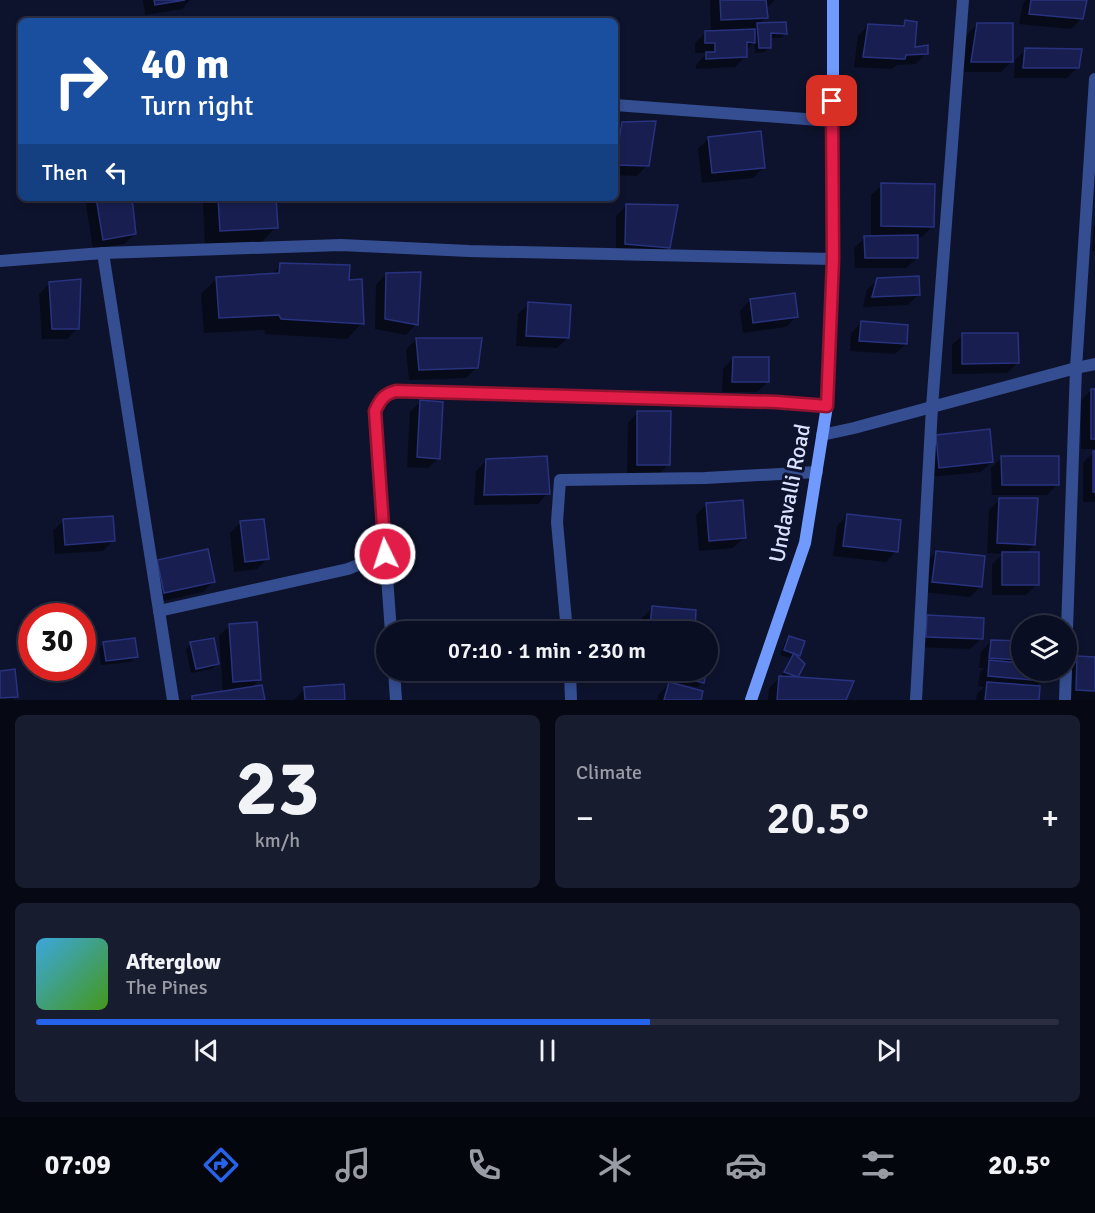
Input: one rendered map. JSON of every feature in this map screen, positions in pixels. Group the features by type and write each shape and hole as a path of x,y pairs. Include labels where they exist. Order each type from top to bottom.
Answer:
{"main road":[{"name":"Undavalli Road","path":"751,700 805,543 827,406 833,259 833,0"}],"street":[{"path":"916,700 932,407 963,0"},
{"path":"1067,615 1076,368 1095,79"},
{"path":"618,105 832,121"},
{"path":"0,261 103,253 341,245 469,251 833,259"},
{"path":"103,253 173,700"},
{"path":"822,435 1095,364"},
{"path":"390,621 375,411 382,398 388,393 396,391 716,400 827,406"},
{"path":"566,621 557,522 560,480 705,478 817,472"},
{"path":"159,611 348,568 385,554"},
{"path":"395,681 396,700"},
{"path":"570,681 571,700"},
{"path":"1065,700 1066,681"}],"building":[{"path":"154,0 185,0 155,5"},
{"path":"720,0 766,0 768,18 721,20"},
{"path":"1031,0 1087,0 1083,19 1029,14"},
{"path":"905,20 917,22 915,47 928,45 928,54 906,55 905,59 863,57 868,24 904,26"},
{"path":"786,22 787,34 771,33 771,48 759,48 757,23"},
{"path":"977,23 1013,23 1013,62 971,62"},
{"path":"755,29 755,43 747,42 747,57 706,59 706,52 715,52 715,43 705,43 705,31"},
{"path":"1025,48 1082,49 1079,68 1023,68"},
{"path":"656,121 649,166 618,165 622,122"},
{"path":"761,131 765,168 712,173 708,137"},
{"path":"881,183 935,184 934,227 881,226"},
{"path":"96,201 132,201 136,234 103,240"},
{"path":"218,201 276,201 278,228 220,231"},
{"path":"626,204 678,205 670,248 625,244"},
{"path":"918,235 918,258 865,258 864,236"},
{"path":"280,263 350,265 349,280 362,279 364,324 281,319 279,315 219,318 216,277 279,273"},
{"path":"421,272 418,325 385,319 386,273"},
{"path":"919,276 920,295 872,297 877,278"},
{"path":"81,279 79,329 52,329 49,282"},
{"path":"795,293 798,317 753,323 750,299"},
{"path":"528,302 571,305 569,338 526,336"},
{"path":"861,321 908,325 907,344 859,341"},
{"path":"962,333 1018,333 1019,363 962,364"},
{"path":"416,338 482,338 478,368 419,370"},
{"path":"733,357 769,357 769,382 732,382"},
{"path":"1091,389 1095,389 1095,439 1091,439"},
{"path":"420,400 443,402 440,459 417,457"},
{"path":"637,411 671,411 670,465 637,465"},
{"path":"990,429 993,462 939,468 936,435"},
{"path":"1093,451 1095,451 1095,492 1093,492"},
{"path":"547,456 550,494 484,495 486,459"},
{"path":"1001,456 1059,456 1059,485 1002,485"},
{"path":"999,498 1038,498 1035,545 997,543"},
{"path":"743,500 746,538 709,541 706,503"},
{"path":"847,514 901,520 898,552 843,546"},
{"path":"113,516 115,541 65,545 63,519"},
{"path":"264,519 269,559 245,562 240,521"},
{"path":"208,549 215,582 164,593 157,560"},
{"path":"936,551 985,556 982,587 932,582"},
{"path":"1002,552 1039,552 1039,585 1002,585"},
{"path":"652,606 696,610 695,621 650,621"},
{"path":"927,615 984,618 983,639 926,637"},
{"path":"257,622 261,680 233,682 229,624"},
{"path":"789,636 805,641 800,656 784,650"},
{"path":"135,638 138,657 106,661 103,642"},
{"path":"214,638 219,664 196,669 190,642"},
{"path":"991,640 1011,641 1011,659 989,658"},
{"path":"794,653 805,664 798,677 784,672"},
{"path":"1077,656 1095,657 1095,691 1076,690"},
{"path":"989,660 1011,662 1011,678 988,676"},
{"path":"15,669 18,697 0,698 0,671"},
{"path":"779,676 854,681 846,700 777,700"},
{"path":"669,682 703,691 701,700 664,700"},
{"path":"987,682 1040,686 1039,700 985,700"},
{"path":"344,684 345,700 305,700 304,687"},
{"path":"262,685 265,700 192,700 192,696"}],"route":[{"path":"385,554 375,411 382,398 388,393 396,391 681,399 827,406 833,259 832,101"}]}
